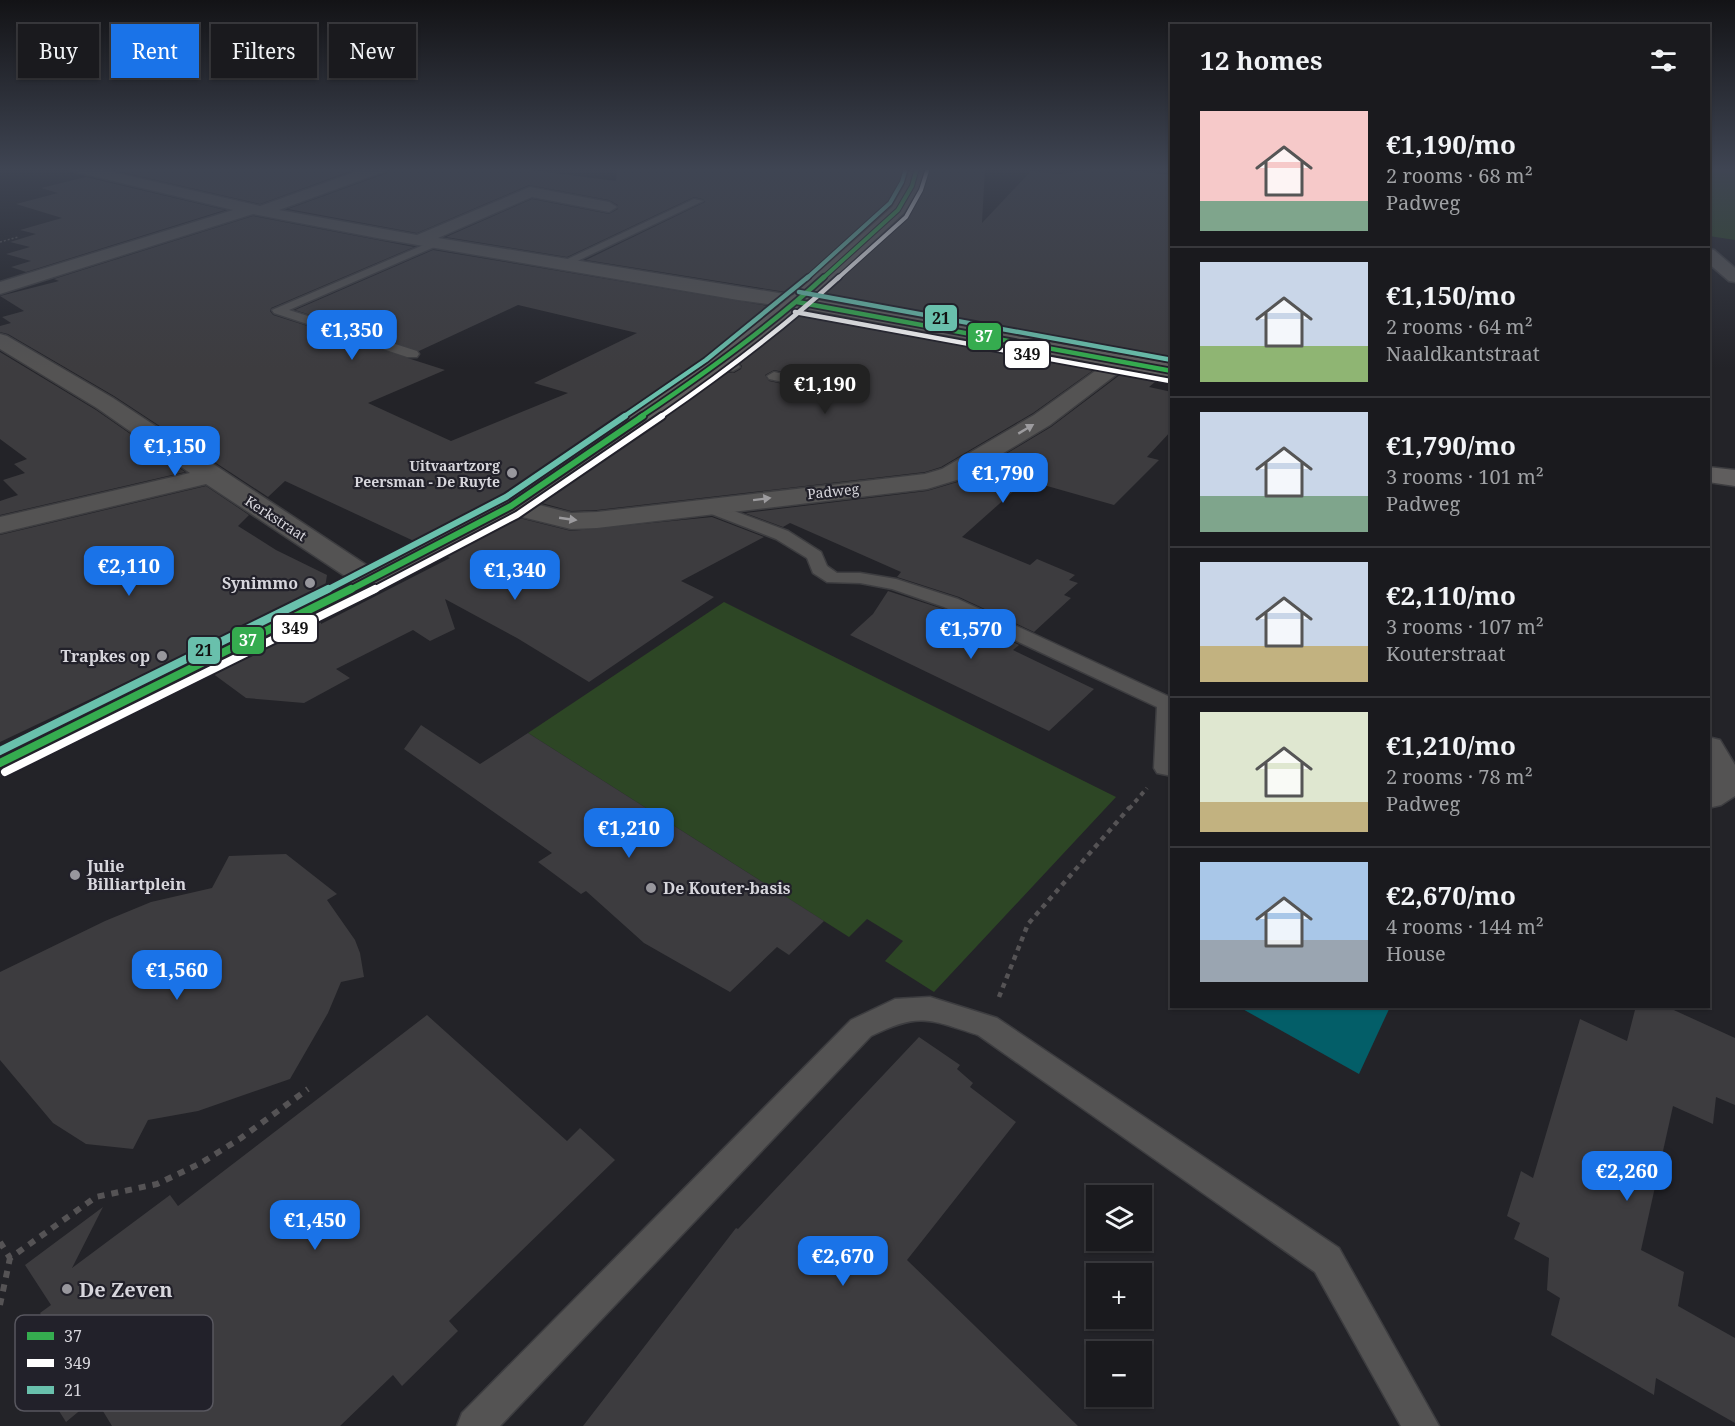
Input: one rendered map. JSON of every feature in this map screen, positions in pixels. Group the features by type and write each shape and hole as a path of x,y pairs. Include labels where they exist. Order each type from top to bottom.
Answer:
{"street":[{"path":"0,288 176,235"},
{"path":"388,235 797,302 1123,360 1170,371"},
{"path":"428,242 443,235"},
{"path":"0,763 370,580 511,506 725,365 871,235"},
{"path":"1710,256 1735,277"},
{"name":"Kerkstraat","path":"0,340 105,403 370,580"},
{"name":"Padweg","path":"511,506 571,520 588,520 927,481 951,474 1042,420 1123,360"},
{"path":"1710,474 1735,478"},
{"path":"0,525 130,496 210,475"},
{"path":"1710,753 1724,788"}],"lane":[{"path":"563,264 626,235"},
{"path":"412,354 278,310 428,242"},
{"path":"774,376 839,390"},
{"path":"707,506 793,541 815,556 819,569 833,578 860,578 896,584 951,603 1168,704 1168,768"},
{"path":"475,1426 861,1028 895,1011 930,1008 987,1026 1326,1260 1421,1426"}],"path":[{"path":"0,242 18,237"},
{"path":"987,1026 1028,924 1168,768"},
{"path":"0,1305 10,1258 96,1197 157,1184 201,1163 241,1138 308,1089"},
{"path":"0,1242 10,1258"}],"green space":[{"path":"1710,235 1735,235 1735,240 1710,236"},
{"path":"724,602 1116,797 934,992 885,961 903,941 867,919 849,937 528,733"}],"water":[{"path":"1241,1008 1390,1008 1359,1074"}],"building":[{"path":"34,235 146,235 26,272 11,267 31,261 6,254 30,247 10,242"},
{"path":"194,235 349,235 414,247 271,308 270,311 273,315 445,370 368,403 451,441 568,393 534,383 637,333 518,305 419,351 295,310 433,250 774,307 703,361 501,498 416,542 285,481 268,497 114,396 8,334 0,332 0,326 11,323 2,317 24,311 0,296 59,281 54,279"},
{"path":"452,235 615,235 567,257 446,237"},
{"path":"638,235 858,235 792,293 586,260"},
{"path":"885,235 1170,235 1170,362 816,298"},
{"path":"802,310 1099,366 1033,413 941,467 925,472 597,510 571,511 538,502 725,372 734,373 741,369 742,366 738,362","holes":["774,370 844,385 848,391 839,396 769,381 765,375"]},
{"path":"0,352 96,410 185,472 0,515 0,501 18,495 3,480 25,473 14,464 27,459 0,439"},
{"path":"1125,371 1161,377 1149,387 1170,392 1170,432 1147,457 1159,460 1114,505 1026,480 962,537 1030,565 1037,559 1075,575 1069,580 1078,583 1064,595 1071,598 1034,632 959,597 897,577 901,572 790,523 783,527 745,513 927,491 961,481 1051,427"},
{"path":"206,486 249,515 238,526 276,550 327,575 325,588 0,742 0,535"},
{"path":"515,517 571,531 712,517 764,537 681,581 714,597 589,682 517,638 445,599 455,629 430,641 413,630 336,669 350,678 304,703 246,698 212,673 321,618 321,624 450,558 443,555"},
{"path":"888,591 943,609 1019,645 1013,650 1094,689 1049,731 850,635 873,614"},
{"path":"421,725 480,764 528,733 824,921 789,955 777,947 730,992 644,943 586,891 581,894 538,862 552,853 404,749"},
{"path":"286,854 337,894 327,900 355,940 364,977 341,982 328,1013 290,1079 198,1111 148,1120 133,1149 86,1144 53,1123 0,1060 0,972 105,921 151,902 212,888 229,856"},
{"path":"1635,1008 1669,1008 1735,1038 1735,1105 1716,1097 1713,1124 1673,1106 1641,1250 1684,1272 1678,1306 1735,1338 1735,1423 1656,1378 1654,1395 1551,1335 1560,1298 1547,1290 1549,1258 1514,1239 1520,1223 1507,1216 1521,1171 1533,1178 1580,1019 1627,1041"},
{"path":"427,1015 567,1141 580,1128 615,1160 449,1321 458,1331 402,1386 393,1375 340,1426 112,1426 103,1411 213,1411 213,1315 41,1315 40,1313 51,1305 25,1265 103,1207 72,1268 170,1195 178,1206"},
{"path":"919,1037 960,1065 957,1069 973,1083 970,1087 1016,1122 907,1260 1078,1426 583,1426 736,1228 738,1229"},
{"path":"59,1411 79,1411 66,1422"}],"transit line":[{"name":"21","path":"0,751 365,571 506,497 706,360 790,294 855,235"},
{"name":"37","path":"0,763 370,580 511,506 712,368 797,302 871,235"},
{"name":"349","path":"5,772 375,589 517,515 718,377 803,310 887,235"},
{"name":"21","path":"799,292 1170,360"},
{"name":"37","path":"797,302 1170,371"},
{"name":"349","path":"795,312 1170,381"}],"place":[{"name":"Uitvaartzorg Peersman - De Ruyte","path":"512,473"},
{"name":"Synimmo","path":"310,583"},
{"name":"Trapkes op","path":"162,656"},
{"name":"Julie Billiartplein","path":"75,875"},
{"name":"De Kouter-basis","path":"651,888"},
{"name":"De Zeven","path":"67,1289"}]}
